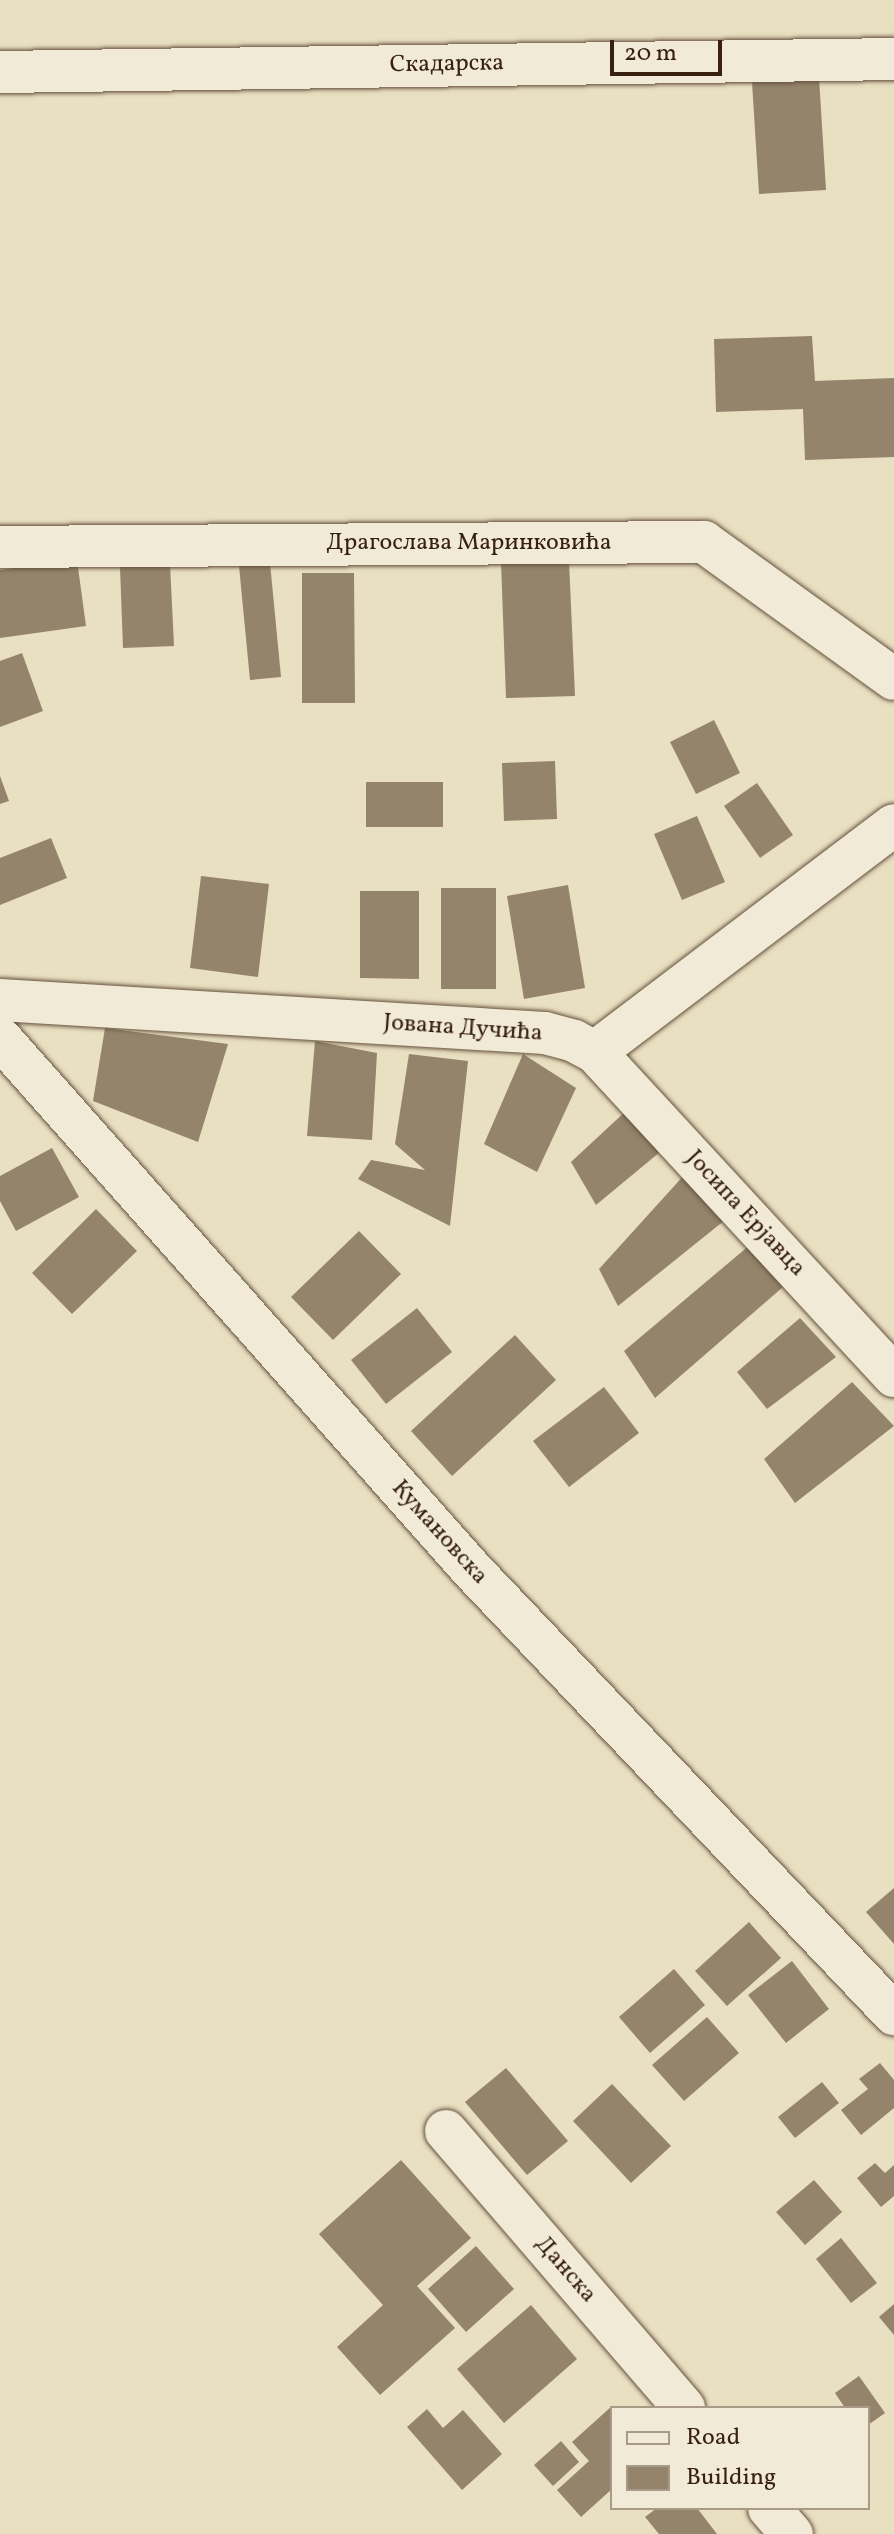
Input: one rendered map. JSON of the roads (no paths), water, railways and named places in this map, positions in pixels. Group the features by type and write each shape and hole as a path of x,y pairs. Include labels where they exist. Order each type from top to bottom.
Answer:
{"street":[{"name":"Скадарска","path":"0,72 894,59"},
{"name":"Драгослава Маринковића","path":"0,547 704,542 894,679"},
{"path":"595,1052 894,825"},
{"name":"Јована Дучића","path":"0,1000 545,1033 595,1052"},
{"name":"Кумановска","path":"0,1038 472,1570 894,2014"},
{"name":"Јосипа Ерјавца","path":"595,1052 894,1376"},
{"name":"Данска","path":"446,2131 682,2406"},
{"path":"771,2510 792,2534"}]}
